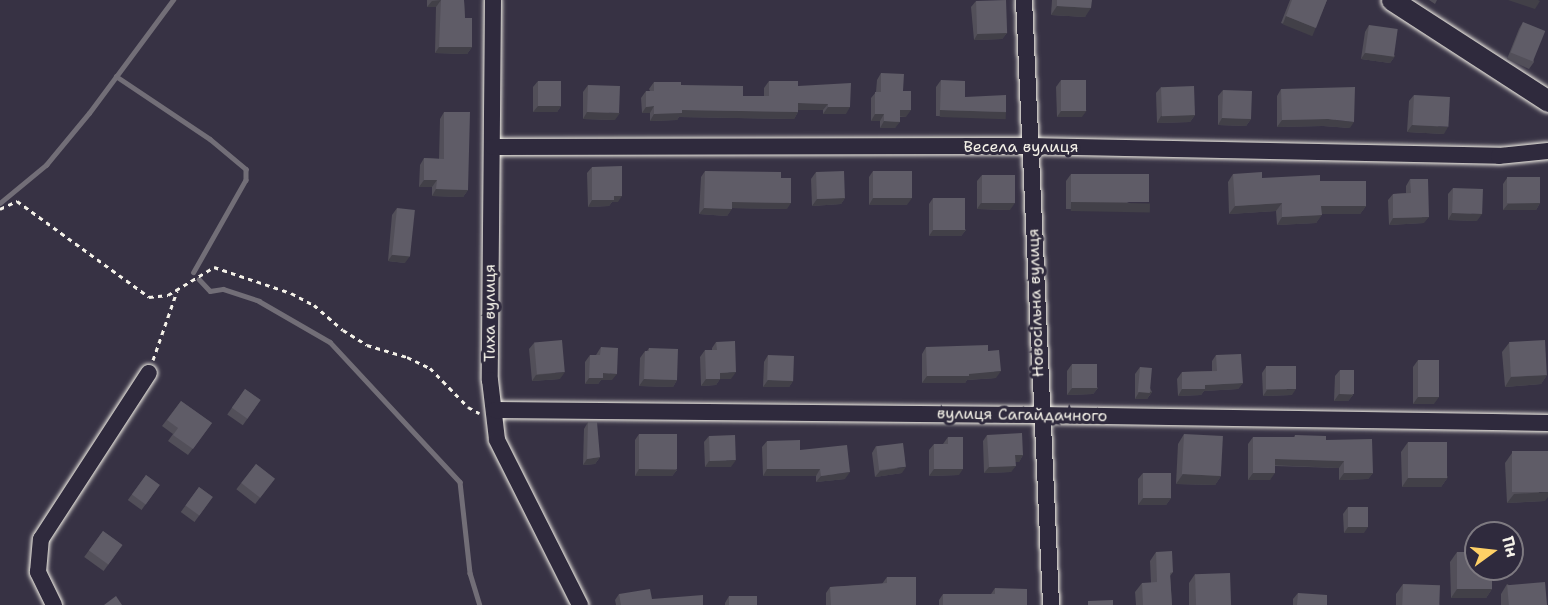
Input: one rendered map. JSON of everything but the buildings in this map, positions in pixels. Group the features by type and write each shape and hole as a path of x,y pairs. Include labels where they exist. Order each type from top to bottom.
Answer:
{"street":[{"name":"Тиха вулиця","path":"493,0 490,380 497,440 580,605"},
{"name":"Новосільна вулиця","path":"1024,0 1040,415 1051,605"},
{"path":"1392,0 1548,102"},
{"name":"Весела вулиця","path":"493,147 1029,146 1499,156 1548,151"},
{"path":"54,605 38,572 41,539 149,373"},
{"name":"вулиця Сагайдачного","path":"495,410 1548,423"}],"path":[{"path":"0,209 17,201 149,297 161,298 177,291 202,272 214,267 276,286 303,298 367,345 407,357 430,368 477,414 495,410"},
{"path":"149,373 177,291"}],"waterway":[{"path":"0,203 46,165 89,113 173,0"},
{"path":"116,76 210,139 246,169 246,180 194,272"},
{"path":"199,279 210,291 223,289 259,301 330,342 460,482 470,573 480,605"}]}
